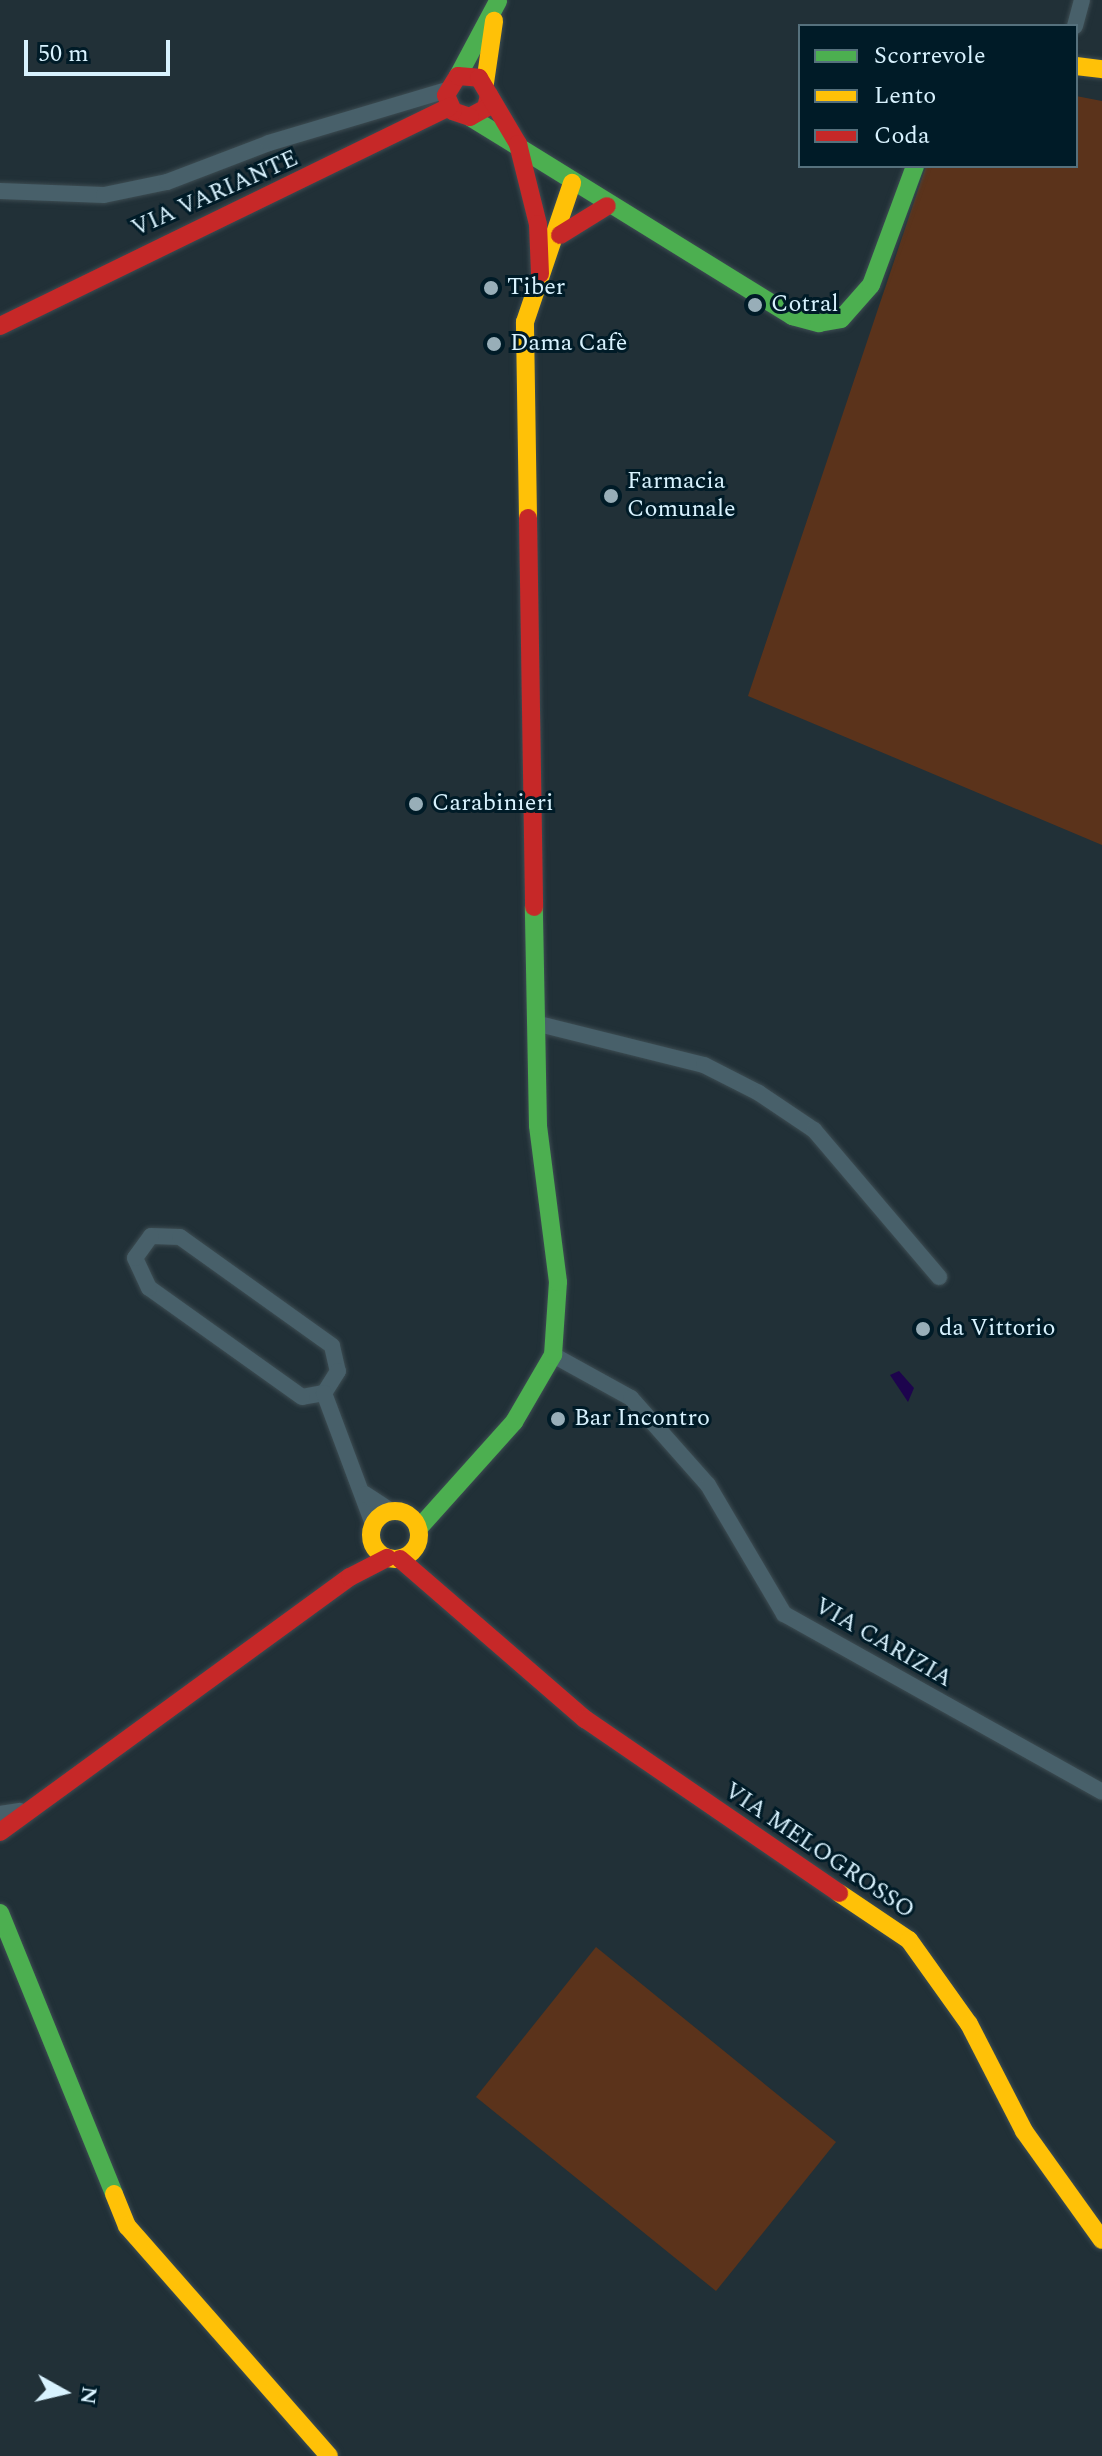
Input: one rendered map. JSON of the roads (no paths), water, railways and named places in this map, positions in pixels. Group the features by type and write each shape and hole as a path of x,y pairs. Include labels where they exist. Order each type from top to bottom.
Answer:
{"main road":[{"path":"470,117 486,108 499,1"},
{"path":"452,91 499,1"},
{"path":"1078,66 1102,69"},
{"path":"452,91 487,89"},
{"path":"487,89 518,144 538,224 540,275"},
{"path":"452,91 470,117 518,144 607,206 792,316 830,322 850,312 871,285 914,168"},
{"name":"VIA VARIANTE","path":"0,326 452,91"},
{"path":"538,224 554,194 572,183"},
{"path":"0,1832 20,1811 386,1554 408,1525 443,1499 514,1422 553,1355 558,1282 538,1125 535,1023 525,322 540,275 560,235 572,183"},
{"path":"560,235 607,206"},
{"path":"386,1554 373,1524 408,1525"},
{"path":"408,1525 426,1577"},
{"name":"VIA MELOGROSSO","path":"386,1554 426,1577 585,1719 909,1940 969,2024 1024,2131 1102,2240"},
{"path":"0,1913 127,2226 329,2456"}],"street":[{"path":"1076,24 1082,0"},
{"path":"0,191 104,195 167,182 269,143 452,91"},
{"path":"535,1023 704,1065 759,1093 814,1130 939,1277"},
{"path":"151,1236 180,1237 332,1346 338,1371 324,1393 302,1397 149,1288 135,1258 151,1236"},
{"name":"VIA CARIZIA","path":"553,1355 631,1398 708,1485 784,1614 1102,1792"},
{"path":"324,1393 364,1493 373,1524"},
{"path":"364,1493 408,1525"},
{"path":"0,1814 20,1811"}],"place":[{"name":"Tiber","path":"491,288"},
{"name":"Cotral","path":"755,305"},
{"name":"Dama Cafè","path":"494,344"},
{"name":"Farmacia Comunale","path":"611,496"},
{"name":"Carabinieri","path":"416,804"},
{"name":"da Vittorio","path":"923,1329"},
{"name":"Bar Incontro","path":"558,1419"}]}
